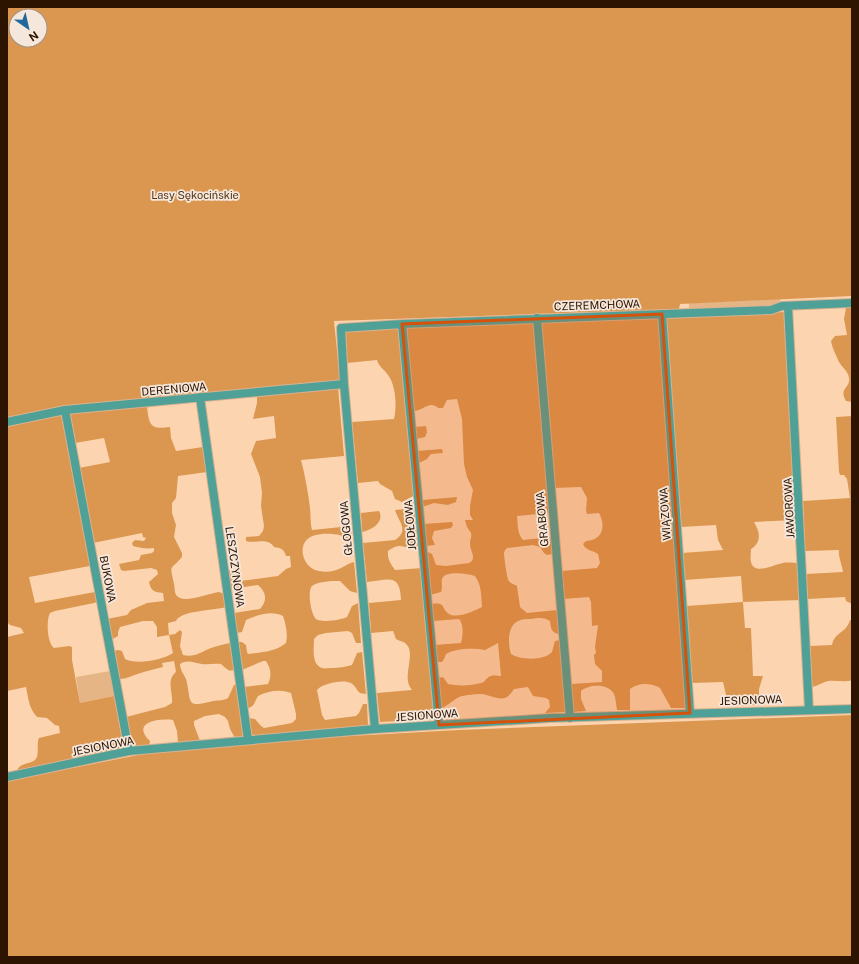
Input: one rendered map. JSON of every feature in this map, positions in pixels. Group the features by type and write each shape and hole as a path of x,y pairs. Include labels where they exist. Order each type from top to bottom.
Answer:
{"street":[{"name":"CZEREMCHOWA","path":"342,327 537,318 771,310 780,306 852,303"},
{"name":"JAWOROWA","path":"788,306 809,710"},
{"name":"WIĄZOWA","path":"662,314 690,713"},
{"name":"GRABOWA","path":"537,318 570,718"},
{"name":"JODŁOWA","path":"402,324 439,725"},
{"name":"GŁOGOWA","path":"342,327 340,331 344,384 375,729"},
{"name":"DERENIOWA","path":"7,422 65,410 344,384"},
{"name":"LESZCZYNOWA","path":"200,398 248,740"},
{"name":"BUKOWA","path":"65,410 129,751"},
{"name":"JESIONOWA","path":"7,777 129,751 375,729 570,718 852,708"}],"highlighted area":[{"path":"662,314 690,713 439,725 402,324"}],"shaded area":[{"path":"780,299 781,304 775,307 689,309 689,303"},
{"path":"110,671 114,696 80,703 76,677"}],"green space":[{"name":"Lasy Sękocińskie","path":"7,7 852,7 852,296 680,304 679,309 334,321 340,380 65,408 7,420"},
{"path":"852,307 852,402 846,401 844,397 843,393 848,384 849,378 839,362 831,341 835,336 847,335 844,319 846,308"},
{"path":"786,312 796,520 754,522 758,529 759,537 755,546 751,549 751,562 753,566 760,569 785,563 799,563 801,600 743,602 741,576 684,580 682,553 723,550 718,540 716,525 681,527 666,316"},
{"path":"659,316 686,708 671,708 660,688 653,685 641,684 630,689 630,710 617,710 616,700 611,690 603,686 593,686 581,691 581,699 586,711 573,712 571,684 602,682 602,671 595,664 594,655 596,653 595,647 598,625 592,626 591,602 589,597 563,599 561,571 597,568 600,563 598,554 588,549 583,544 586,541 596,538 602,532 602,523 599,513 587,514 587,498 581,487 554,488 541,321"},
{"path":"533,322 549,513 517,516 519,532 523,540 551,537 552,554 547,555 540,547 533,545 507,548 504,555 508,580 517,586 520,607 527,613 557,610 559,634 553,631 550,621 545,619 539,618 521,620 514,623 510,631 509,645 511,654 532,659 548,655 552,652 555,641 560,640 566,712 545,713 550,707 549,700 546,698 533,696 528,687 514,689 510,694 503,698 481,694 462,696 456,698 447,706 441,708 438,678 443,677 448,684 473,685 483,682 491,676 501,676 498,643 485,650 470,649 450,652 446,654 442,662 437,662 435,645 461,643 463,633 461,621 459,619 433,621 431,604 439,604 446,612 456,616 482,607 481,595 480,587 475,576 457,573 447,574 444,576 442,579 441,592 430,595 426,551 432,554 436,565 446,566 469,563 472,561 473,556 470,546 471,533 465,520 473,520 470,515 470,506 473,490 467,477 464,464 462,419 457,399 447,400 443,408 429,405 414,411 406,328"},
{"path":"400,328 415,495 402,502 395,499 392,491 380,484 378,481 358,483 352,422 394,419 395,396 391,379 377,360 347,363 344,331"},
{"path":"338,387 344,456 301,460 308,496 312,530 351,526 352,545 348,545 340,535 316,535 312,536 305,542 303,546 303,556 311,568 325,572 334,571 354,562 357,593 350,591 340,581 326,582 318,583 312,586 310,598 314,617 323,621 347,617 352,606 358,603 361,643 356,643 352,633 348,631 318,635 314,639 314,655 318,666 322,668 337,668 352,665 357,653 362,652 366,694 360,693 351,683 343,681 323,685 317,690 322,715 325,720 356,716 363,704 367,704 368,726 253,737 251,735 249,718 255,719 264,728 292,723 296,719 291,693 283,691 274,691 262,694 258,696 253,705 247,708 244,687 268,684 270,672 266,661 242,670 238,642 242,642 246,645 248,654 268,651 282,646 286,643 287,636 283,616 274,613 260,615 246,620 242,632 237,633 234,613 260,609 263,606 265,596 263,590 258,585 231,589 228,570 236,571 236,575 240,581 278,576 286,569 291,567 290,556 286,556 282,549 274,547 268,542 264,541 246,541 246,537 259,536 263,531 264,526 261,506 262,493 260,477 251,454 256,441 276,438 274,416 253,419 257,403 257,394"},
{"path":"147,406 150,422 154,427 170,427 171,438 176,451 203,447 207,472 178,476 176,498 172,503 172,513 176,525 174,537 182,553 182,557 171,570 175,593 180,598 191,599 219,592 224,594 226,607 198,611 179,617 176,621 168,623 169,635 157,637 157,627 153,621 143,621 120,627 118,636 111,640 107,619 127,615 131,610 147,603 164,601 163,593 153,590 149,582 158,574 157,570 151,568 121,570 119,564 139,560 141,555 152,553 154,551 154,548 133,546 132,543 135,540 144,541 146,538 143,537 142,533 93,543 79,468 110,462 104,438 75,443 69,412"},
{"path":"61,413 90,566 29,577 35,603 95,592 97,602 50,613 48,621 49,637 54,648 72,647 72,660 80,703 114,696 124,749 17,771 20,766 35,760 38,752 39,738 60,733 59,726 55,725 47,718 37,717 34,714 29,703 26,687 7,691 7,637 24,633 21,628 10,625 7,622 7,425"},
{"path":"852,416 852,604 846,601 845,597 808,599 806,574 843,572 839,550 805,551 803,501 850,498 847,479 844,475 840,475 839,472 836,417"},
{"path":"426,426 427,432 425,437 416,439 415,427"},
{"path":"442,449 443,453 431,454 427,459 419,463 417,451"},
{"path":"457,497 456,502 448,505 434,503 422,507 422,500"},
{"path":"416,508 420,549 397,546 388,551 388,556 395,570 422,568 435,719 380,722 377,693 412,690 408,679 410,653 409,647 405,643 396,639 393,631 371,633 369,603 401,600 400,591 395,581 387,579 367,582 363,543 395,540 402,533 402,525 395,510"},
{"path":"379,511 379,522 370,529 362,532 361,513"},
{"path":"452,522 453,525 451,528 434,531 432,538 435,545 426,546 424,524"},
{"path":"743,602 745,628 751,628 753,676 763,676 759,689 759,704 723,706 726,695 723,682 691,683 686,606"},
{"path":"850,620 852,620 852,680 828,681 812,687 810,646 832,645 833,640 846,628"},
{"path":"180,630 182,632 180,646 183,655 187,656 230,643 234,670 229,670 221,664 188,662 180,664 180,666 186,679 190,698 193,703 197,704 226,699 228,698 234,685 237,684 244,736 242,738 235,738 228,721 225,717 219,714 205,716 194,721 200,741 178,743 177,731 173,720 161,720 145,725 143,729 145,735 150,741 149,746 131,746 126,717 165,707 172,703 171,679 176,672 174,661 162,663 163,667 119,679 113,651 122,651 125,659 136,662 163,658 173,653 169,635 175,634"},
{"path":"852,715 852,957 7,957 7,781 143,754 315,738 458,730"}]}
